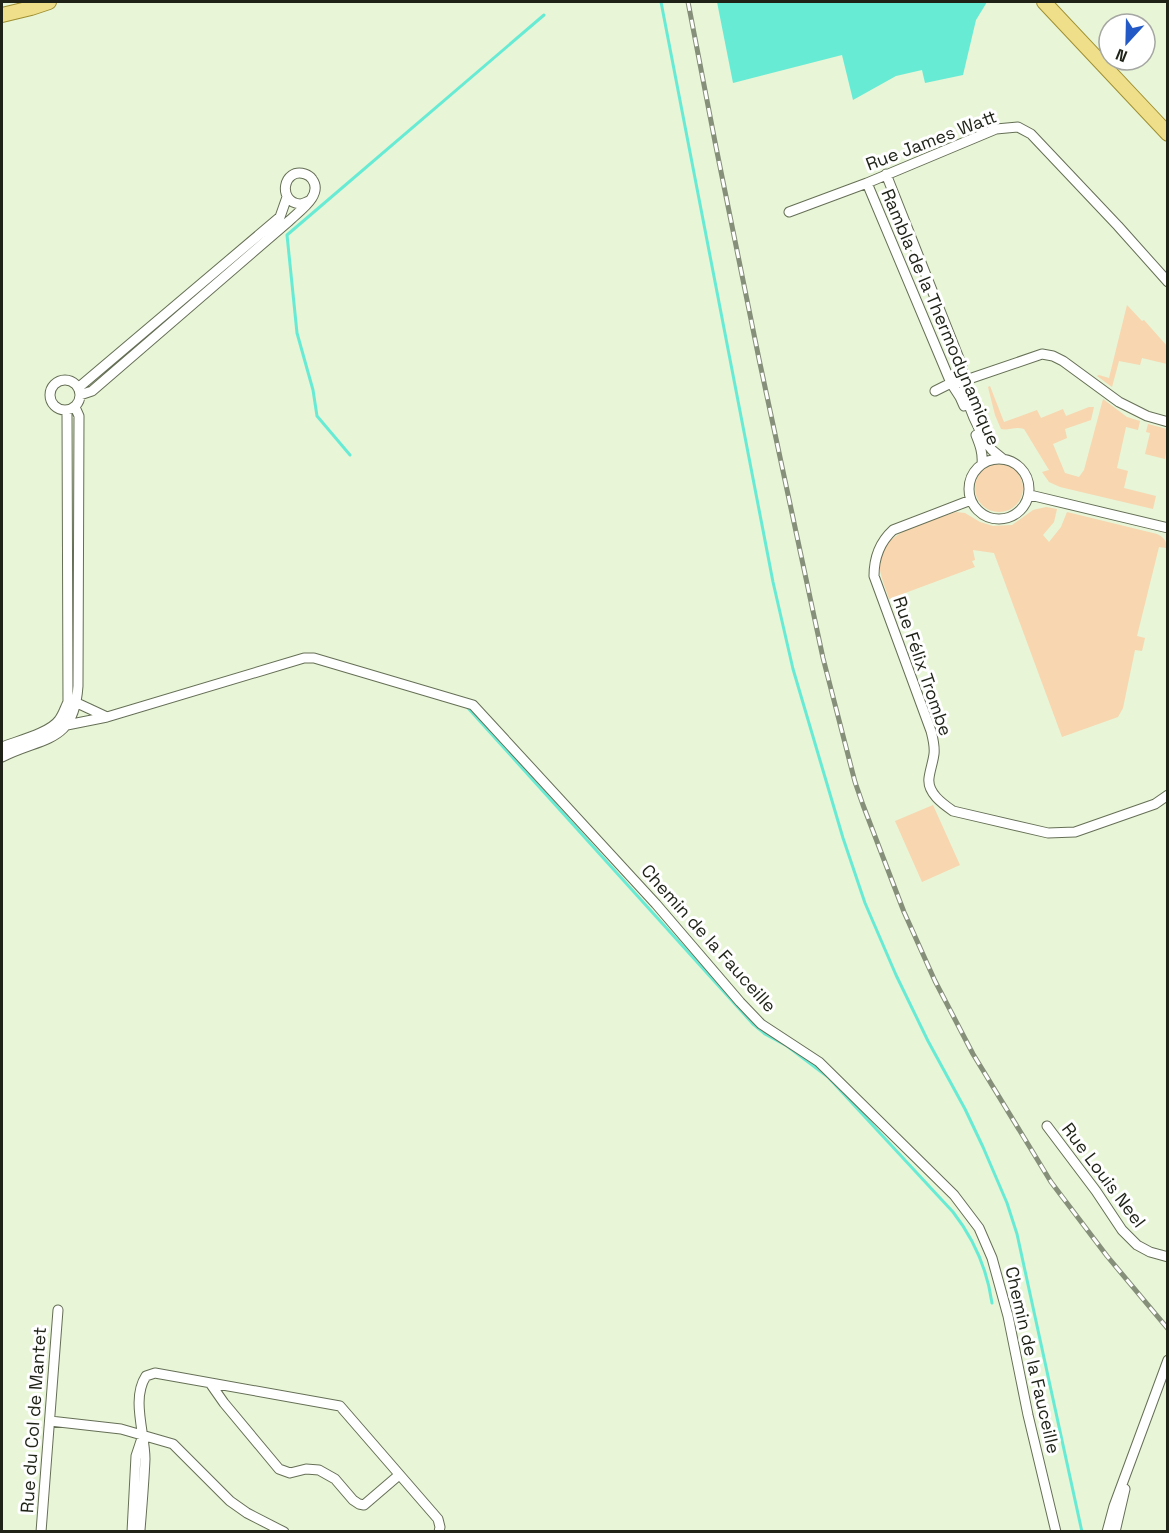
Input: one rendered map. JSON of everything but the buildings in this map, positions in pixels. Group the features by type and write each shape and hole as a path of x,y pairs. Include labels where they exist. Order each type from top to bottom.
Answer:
{"main road":[{"path":"2,15 49,2"},
{"path":"1044,2 1167,134"},
{"path":"1054,2 1167,123"}],"street":[{"name":"Rue James Watt","path":"789,212 867,183 996,129 1018,127 1030,134 1118,226 1167,282"},
{"path":"79,392 92,391 289,221 309,201 314,196 316,189 308,174 298,173 290,176 286,182 287,196 300,204 309,201"},
{"name":"Rambla de la Thermodynamique","path":"886,174 962,366 965,395 985,441 1003,459"},
{"name":"Rambla de la Thermodynamique","path":"867,183 951,383 960,397 980,445 982,464"},
{"path":"79,392 280,216 287,196"},
{"path":"935,391 951,383 1042,354 1063,361 1119,402 1147,416 1167,422"},
{"path":"68,381 74,383 79,392 79,402 71,409 59,410 51,399 51,392 57,383 68,381"},
{"path":"2,757 16,749 42,741 62,730 72,703 71,409"},
{"path":"1003,459 1018,464 1024,471 1030,486 1030,495 1024,508 1012,518 1002,520 987,518 970,500 969,484 974,471 982,464 1003,459"},
{"path":"1030,495 1167,528"},
{"name":"Rue Félix Trombe","path":"970,500 893,530 884,539 874,563 874,576 931,731 934,755 928,782 933,793 941,803 953,811 1048,833 1075,832 1155,804 1167,795"},
{"name":"Chemin de la Fauceille","path":"2,747 63,723 107,717 303,658 314,657 473,705 656,904 761,1024 819,1062 954,1195 979,1228 992,1258 1008,1316 1056,1532"},
{"path":"72,703 107,717"},
{"name":"Rue Louis Neel","path":"1047,1126 1122,1230 1137,1245 1167,1257"},
{"name":"Rue du Col de Mantet","path":"41,1532 58,1310"},
{"path":"1107,1532 1114,1506 1167,1362"},
{"path":"139,1532 145,1457 139,1417 142,1383 146,1376 155,1373 340,1406 438,1519 439,1532"},
{"path":"210,1383 279,1469 290,1473 306,1469 319,1470 335,1479 353,1500 364,1505 399,1475"},
{"path":"50,1421 121,1429 173,1444 230,1501 247,1513 284,1532"},
{"path":"132,1532 136,1456 142,1436"},
{"path":"1115,1532 1130,1463"}],"shaded area":[{"path":"1127,305 1167,346 1167,364 1142,358 1140,365 1119,361 1112,387 1097,376 1109,378"},
{"path":"990,386 1004,422 1037,410 1041,418 1063,409 1066,416 1094,407 1091,420 1065,429 1067,438 1053,444 1065,473 1079,477 1084,470 1103,399 1127,417 1140,421 1138,430 1126,427 1117,468 1128,471 1124,488 1156,496 1153,509 1060,487 1049,482 1042,472 1049,470 1024,429 1001,429 995,415 988,387"},
{"path":"1148,424 1167,429 1165,459 1145,454 1150,433 1146,432"},
{"path":"994,464 1004,464 1016,471 1023,483 1023,493 1016,505 1004,512 994,512 979,501 975,493 975,483 986,468"},
{"path":"1046,507 1057,509 1054,522 1043,535 1049,542 1061,527 1067,512 1157,534 1166,543 1166,548 1159,547 1137,636 1145,638 1142,651 1135,650 1123,708 1118,717 1062,737 994,553 973,550 975,560 972,561 975,567 889,599 880,567 880,557 884,548 891,540 912,527 956,512 965,513 980,522 993,526 1012,525 1033,510"},
{"path":"933,805 960,865 922,882 895,821"}],"water":[{"path":"717,2 987,2 976,20 963,75 925,83 922,70 896,76 853,100 842,55 733,83"}],"waterway":[{"path":"661,2 773,582 793,669 843,838 865,903 896,975 965,1109 1007,1203 1017,1234 1082,1532"},
{"path":"350,455 317,416 313,390 297,333 287,235 544,15"},
{"path":"468,708 753,1024 828,1077 953,1212 978,1254 987,1278 992,1303"}],"railway":[{"path":"688,2 759,359 823,658 863,805 904,912 935,981 973,1054 1051,1182 1107,1256 1168,1329"}]}
